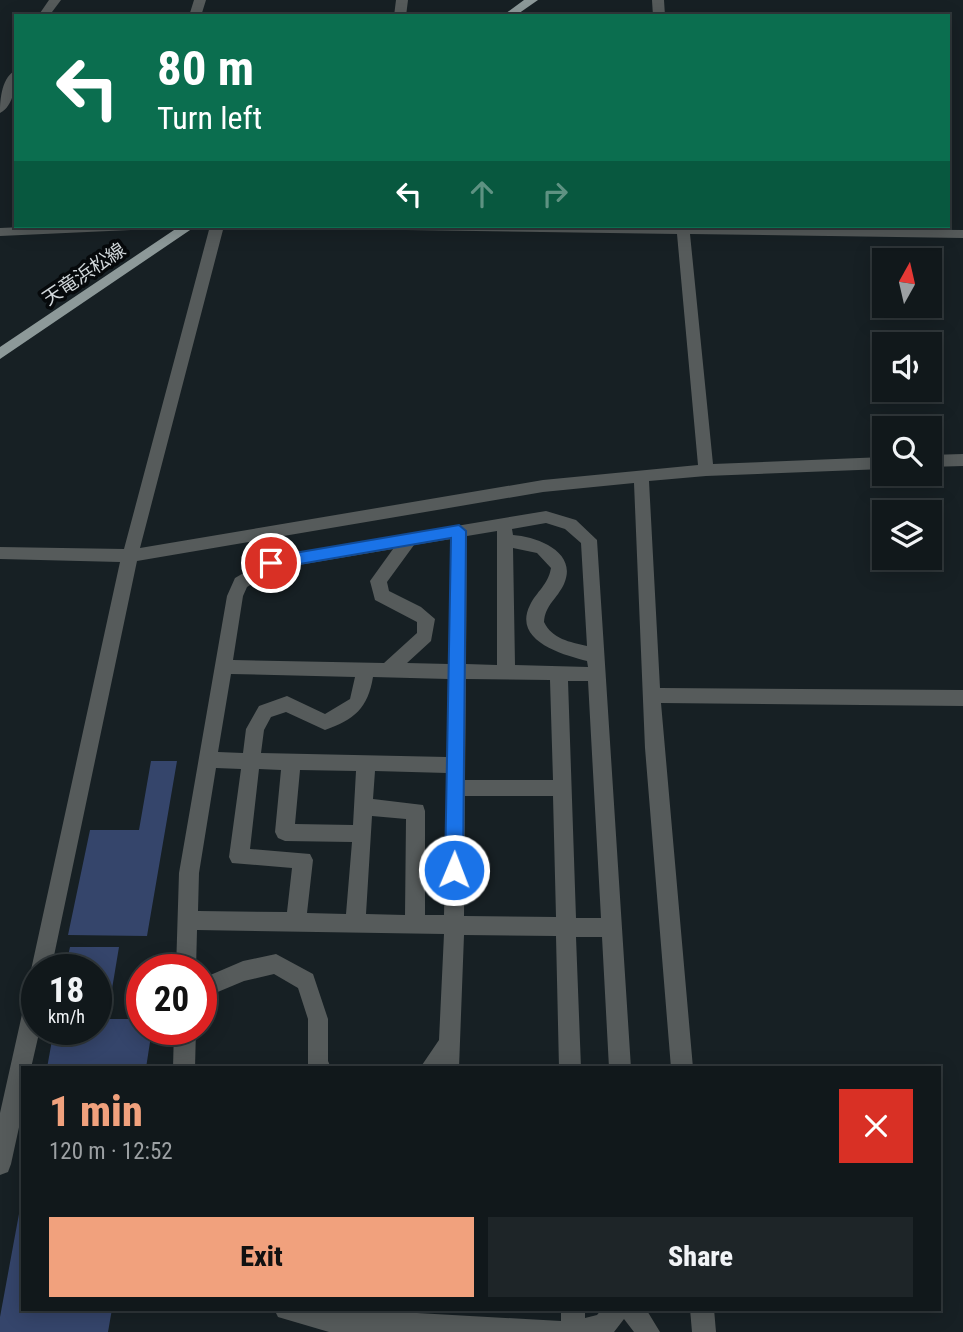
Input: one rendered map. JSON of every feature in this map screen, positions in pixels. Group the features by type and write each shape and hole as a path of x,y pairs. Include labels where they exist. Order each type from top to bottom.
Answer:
{"main road":[{"path":"510,14 532,0"},
{"name":"天竜浜松線","path":"0,354 186,228"}],"street":[{"path":"0,109 14,78"},
{"path":"0,232 87,228"},
{"path":"44,954 130,556 215,228"},
{"path":"706,470 683,228 963,234"},
{"path":"942,461 963,460"},
{"path":"0,553 130,556 543,486 706,470 872,463"},
{"path":"641,475 652,695 682,1066"},
{"path":"505,532 546,517 570,524 589,540 620,1066"},
{"path":"448,1066 454,925 459,531"},
{"path":"186,954 189,873 235,596 241,583 258,571 271,563 459,531 505,532 532,542 552,554 559,567 556,583 536,609 536,626 545,639 596,665"},
{"path":"505,532 506,673"},
{"path":"388,670 425,635 426,619 414,608 395,603 381,595 378,581 410,539"},
{"path":"223,667 559,674 596,665"},
{"path":"296,921 303,860 239,857 255,729 265,712 287,704 325,722 345,715 360,700 365,670"},
{"path":"559,674 570,1066"},
{"path":"652,695 963,698"},
{"path":"208,760 456,765"},
{"path":"291,761 285,832 362,834"},
{"path":"355,923 366,763"},
{"path":"455,788 563,788"},
{"path":"364,807 416,811 415,924"},
{"path":"187,920 612,928"},
{"path":"217,982 243,971 276,964 306,981 318,1019 319,1066"},
{"path":"432,1066 449,1044"},
{"path":"21,1066 26,1045"},
{"path":"184,1066 185,1045"},
{"path":"0,1164 21,1066"},
{"path":"294,1311 328,1320 438,1317 559,1332"},
{"path":"573,1311 575,1332 604,1325 615,1311"},
{"path":"633,1311 648,1332"},
{"path":"702,1311 704,1332"}],"building":[{"path":"151,761 177,761 147,936 68,935 90,830 139,830"},
{"path":"70,947 119,947 112,989 112,954 68,954"},
{"path":"112,1019 126,1019 126,1045 150,1045 146,1066 47,1066 51,1045 112,1045"},
{"path":"21,1203 21,1311 112,1311 108,1332 0,1332 0,1317"}],"route":[{"path":"271,563 459,531 454,870"}]}
